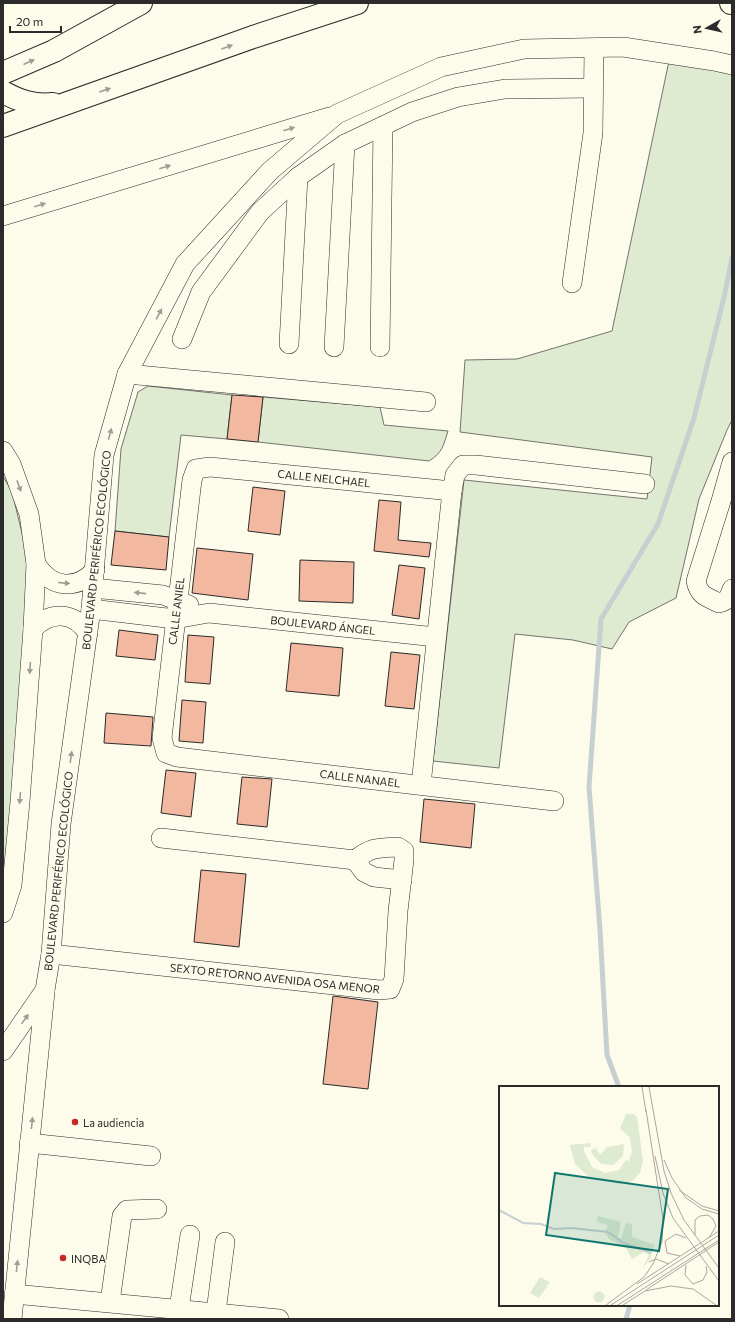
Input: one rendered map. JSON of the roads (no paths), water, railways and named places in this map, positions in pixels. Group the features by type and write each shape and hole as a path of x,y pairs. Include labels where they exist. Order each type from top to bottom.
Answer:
{"highway":[{"path":"3,73 54,51 141,3"},
{"path":"3,126 253,37 357,3"},
{"path":"3,92 33,104 42,105 68,102"}],"street":[{"name":"BOULEVARD PERIFÉRICO ECOLÓGICO","path":"3,1051 45,990 51,954 61,824 91,609 104,455 127,374 185,264 270,171 337,114 441,67 524,49 623,47 732,65"},
{"path":"572,283 593,133 594,48"},
{"path":"182,339 201,292 260,212 298,177 345,144 412,112 458,97 505,89 593,88"},
{"path":"3,216 337,114"},
{"path":"380,347 383,126"},
{"path":"334,347 345,144"},
{"path":"289,344 298,177"},
{"path":"127,374 426,402"},
{"path":"3,451 11,464 29,514 36,564 33,629 3,913"},
{"path":"732,462 696,581 698,589 702,595 719,603 726,601 730,596 732,589"},
{"path":"421,785 452,491 455,475 463,465 476,465 645,484"},
{"name":"CALLE NELCHAEL","path":"196,469 210,467 452,491"},
{"name":"CALLE ANIEL","path":"166,752 162,738 192,480 196,469"},
{"path":"36,564 41,572 56,583 74,584 89,576 94,579"},
{"name":"BOULEVARD ÁNGEL","path":"94,579 163,595 209,613"},
{"name":"BOULEVARD ÁNGEL","path":"91,609 175,619 209,613 436,637"},
{"path":"33,629 46,619 54,616 62,616 77,621 88,633"},
{"name":"CALLE NANAEL","path":"166,752 177,757 554,802"},
{"path":"161,838 355,860 364,872 374,877 402,880"},
{"name":"SEXTO RETORNO AVENIDA OSA MENOR","path":"51,954 372,989 390,989 394,979 398,911 404,852 398,847 375,848 364,853 355,860"},
{"path":"12,1319 45,990"},
{"path":"29,1143 151,1156"},
{"path":"110,1302 122,1216 126,1210 157,1209"},
{"path":"179,1309 190,1235"},
{"path":"216,1312 225,1242"},
{"path":"14,1294 279,1319"}],"waterway":[{"path":"619,1086 607,1055 600,930 589,787 601,619 658,524 694,418 725,293 732,258"},
{"path":"626,1319 630,1306"}],"place":[{"name":"La audiencia","path":"75,1122"},
{"name":"INQBA","path":"63,1258"}]}
